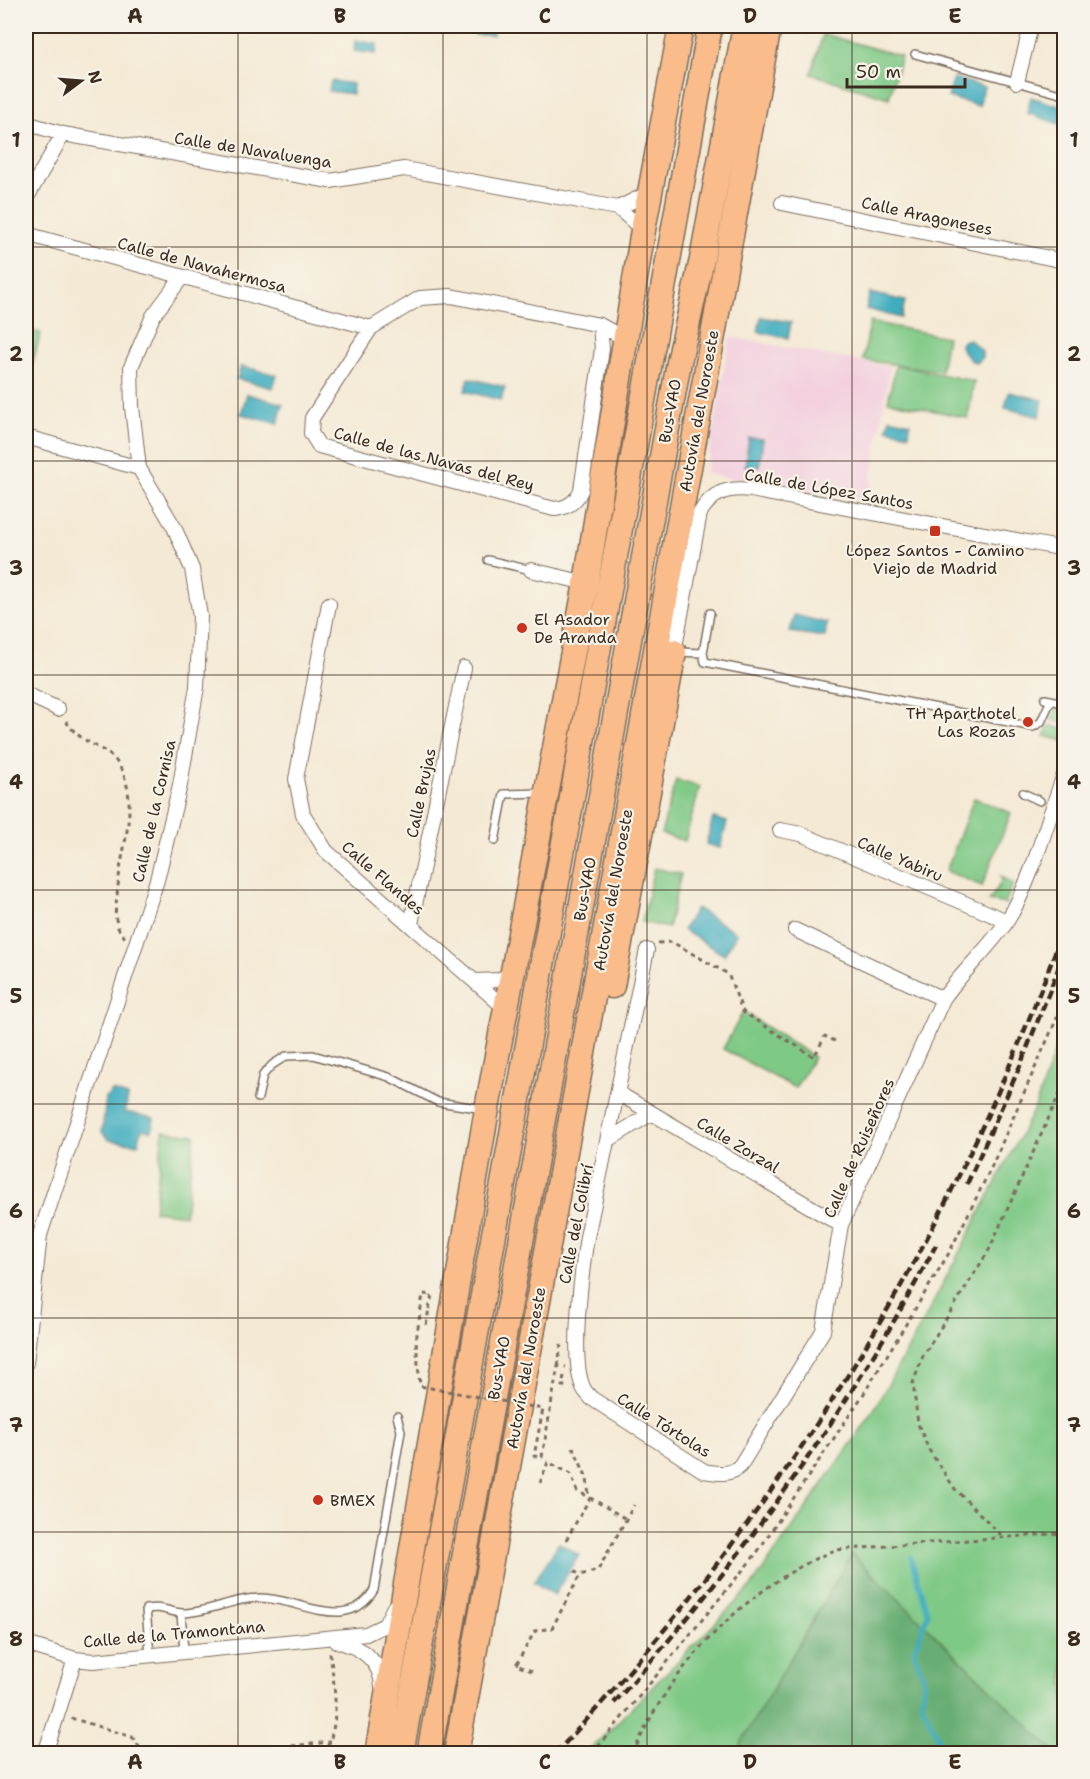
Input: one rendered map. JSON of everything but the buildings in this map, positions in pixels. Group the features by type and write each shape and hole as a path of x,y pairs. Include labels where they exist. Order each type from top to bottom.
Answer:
{"highway":[{"path":"377,1750 506,1008 586,583 643,230 681,26"},
{"path":"401,1754 710,26"},
{"path":"679,362 693,258 733,26"},
{"name":"Bus-VAO","path":"429,1754 679,362 702,259 745,26"},
{"name":"Autovía del Noroeste","path":"456,1754 769,26"},
{"path":"552,1224 567,1209 648,802 675,652"}],"street":[{"path":"1017,82 1031,26"},
{"name":"Calle de Navaluenga","path":"26,123 63,134 330,181 404,169 618,208"},
{"path":"26,199 63,134"},
{"path":"643,230 618,208 651,192"},
{"name":"Calle Aragoneses","path":"782,203 1065,261"},
{"name":"Calle de Navahermosa","path":"26,234 371,328"},
{"name":"Calle de la Cornisa","path":"26,1363 40,1235 133,947 157,880 180,785 197,687 200,616 192,569 174,527 139,468 132,407 131,367 153,316 182,277"},
{"path":"371,328 420,298 432,295 451,296 600,325 625,339"},
{"name":"Calle de las Navas del Rey","path":"371,328 312,418 311,433 319,446 554,508 568,506 578,498 581,490 602,349 600,325"},
{"path":"26,437 139,468"},
{"name":"Calle de López Santos","path":"675,652 700,513 705,504 720,492 728,489 750,496 826,505 1065,549"},
{"path":"531,570 586,583"},
{"name":"Calle Flandes","path":"328,604 297,779 303,814 326,851 506,1008"},
{"name":"Calle Brujas","path":"411,924 464,668"},
{"path":"26,694 58,709"},
{"name":"Calle de Ruiseñores","path":"735,1471 823,1331 842,1225 943,999 1006,921 1025,880 1065,776"},
{"name":"Calle Yabiru","path":"780,830 801,834 1006,921"},
{"path":"795,930 943,999"},
{"name":"Calle del Colibrí","path":"583,1387 579,1367 580,1282 587,1237 647,950"},
{"path":"476,981 498,980 513,973"},
{"name":"Calle Zorzal","path":"618,1093 842,1225"},
{"path":"609,1139 652,1113"},
{"name":"Calle Tórtolas","path":"583,1387 591,1398 610,1412 704,1471 721,1474 735,1471"},
{"name":"Calle de la Tramontana","path":"26,1644 75,1659 93,1661 184,1651 328,1640 374,1631 385,1624 392,1614 431,1435"},
{"name":"Calle de la Tramontana","path":"328,1640 362,1651 370,1657 379,1671 383,1696 377,1750"},
{"path":"45,1754 75,1659"}],"lane":[{"path":"915,54 1065,95"},
{"path":"489,560 531,570"},
{"path":"710,613 704,653 705,662 1033,727 1041,723 1048,700 1065,703"},
{"path":"675,652 704,653"},
{"path":"495,841 504,794 546,793"},
{"path":"1023,793 1040,801"},
{"path":"258,1098 263,1075 286,1056 313,1055 370,1070 421,1091 438,1102 488,1109"},
{"path":"150,1655 146,1609 161,1607 181,1613 260,1598 337,1613 356,1608 367,1602 374,1590 401,1431 397,1416"},
{"path":"181,1613 184,1651"}],"path":[{"path":"58,709 72,732 115,759 125,779 129,797 129,824 116,915 120,933 133,947"},
{"path":"647,950 660,942 672,942 728,974 743,1012 814,1057 825,1036 835,1041"},
{"path":"594,1752 756,1554 863,1395 949,1253 991,1168 1065,1002"},
{"path":"1002,1536 956,1489 929,1450 918,1424 913,1383 922,1356 989,1250 1065,1084"},
{"path":"426,1325 432,1295 423,1294 416,1341 420,1386 543,1408 534,1456 542,1457 556,1377"},
{"path":"558,1366 562,1342"},
{"path":"566,1540 589,1498 587,1478 573,1446"},
{"path":"540,1483 548,1462 571,1474 577,1491 626,1520"},
{"path":"532,1671 516,1665 535,1631 552,1628 580,1575 598,1570 634,1505"},
{"path":"633,1754 642,1732 675,1678 734,1613 802,1563 835,1550 1065,1533"},
{"path":"574,1571 580,1575"},
{"path":"323,1754 331,1742 335,1712 328,1640"},
{"path":"58,1713 132,1737 145,1754"},
{"path":"211,1754 331,1742"}],"shaded area":[{"path":"730,337 890,367 868,501 706,474"}],"green space":[{"path":"823,34 901,56 889,98 811,74"},
{"path":"870,322 947,337 941,371 863,360"},
{"path":"26,330 41,333 31,368 26,367"},
{"path":"896,365 974,381 968,418 888,401"},
{"path":"1056,708 1064,711 1064,723 1051,720"},
{"path":"1049,725 1064,729 1064,741 1045,736"},
{"path":"676,780 700,787 685,841 661,834"},
{"path":"974,798 1011,813 982,886 946,871"},
{"path":"654,868 681,874 668,928 642,922"},
{"path":"1000,876 1013,884 1005,904 989,901 1002,881"},
{"path":"743,1012 814,1057 795,1088 723,1049"},
{"path":"1064,1024 1064,1753 586,1754 751,1587 869,1418 923,1322 1035,1107"},
{"path":"163,1131 195,1135 185,1215 154,1211"},
{"path":"852,1554 1056,1753 735,1753"}],"water":[{"path":"475,26 493,26 493,35 475,35"},
{"path":"355,41 377,44 376,54 354,51"},
{"path":"954,78 984,87 979,106 948,97"},
{"path":"331,81 353,84 352,94 329,91"},
{"path":"1031,97 1063,107 1059,124 1027,113"},
{"path":"870,293 905,301 901,318 866,309"},
{"path":"761,317 791,322 788,338 758,332"},
{"path":"969,339 982,351 982,358 977,363 970,360 960,347 963,341"},
{"path":"241,366 277,375 273,388 237,379"},
{"path":"469,378 505,387 501,400 465,391"},
{"path":"1009,392 1043,400 1040,417 1005,408"},
{"path":"247,394 283,404 278,424 241,414"},
{"path":"890,418 910,423 909,434 887,429"},
{"path":"749,438 763,439 759,467 745,466"},
{"path":"794,615 827,623 825,637 790,632"},
{"path":"713,818 727,822 720,848 706,844"},
{"path":"696,908 737,933 724,955 683,930"},
{"path":"112,1091 128,1096 125,1112 154,1118 152,1131 142,1129 138,1144 109,1140 102,1132 106,1098"},
{"path":"559,1543 579,1555 554,1595 534,1582"}],"waterway":[{"path":"911,1557 928,1614 914,1651 924,1678 922,1704 946,1754"}],"railway":[{"path":"555,1754 638,1661 715,1566 787,1468 853,1368 913,1264 968,1156 1019,1044 1064,928"},
{"path":"967,1184 1020,1066 1064,954"},
{"path":"614,1703 705,1596 789,1484 867,1367 936,1245"}],"place":[{"name":"López Santos - Camino Viejo de Madrid","path":"935,531"},
{"name":"El Asador De Aranda","path":"522,628"},
{"name":"TH Aparthotel Las Rozas","path":"1028,722"},
{"name":"BMEX","path":"318,1500"}]}
